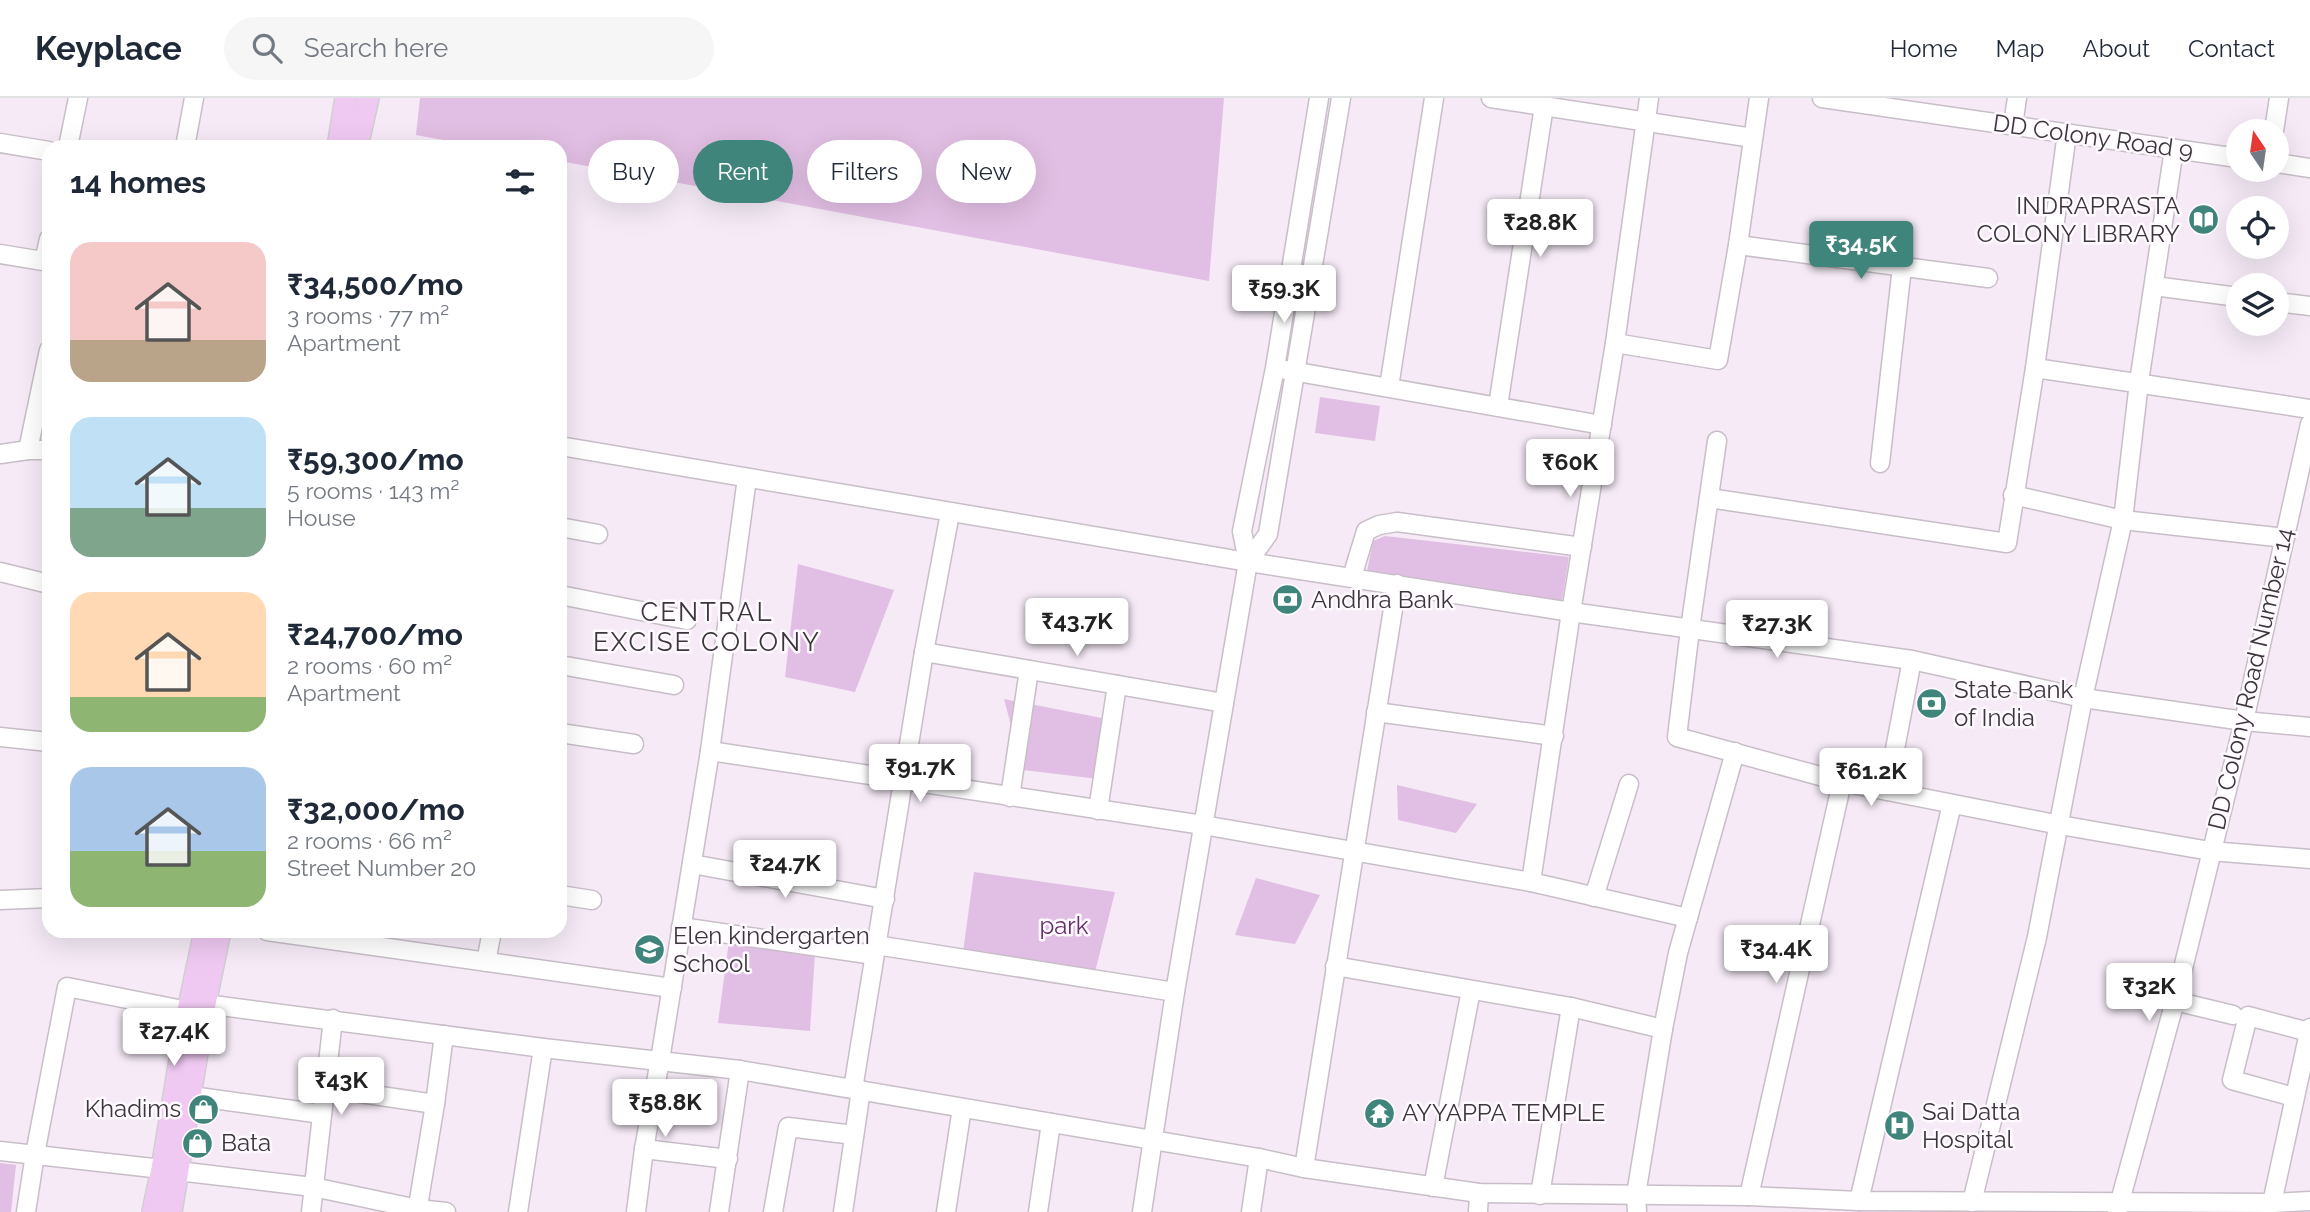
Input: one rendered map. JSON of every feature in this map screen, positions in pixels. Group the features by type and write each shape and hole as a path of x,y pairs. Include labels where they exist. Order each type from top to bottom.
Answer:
{"main road":[{"path":"339,140 346,98"},
{"path":"359,140 368,98"},
{"path":"172,1212 170,1170 211,939"},
{"path":"153,1212 170,1170 191,1096 197,1008"}],"street":[{"path":"69,140 78,98"},
{"path":"186,140 194,98"},
{"path":"1142,1212 1175,992 1248,562 1242,531 1275,368 1320,98"},
{"path":"1248,562 1268,534 1340,98"},
{"path":"1389,387 1434,98"},
{"path":"1491,98 1753,138"},
{"path":"1531,882 1581,547 1615,343 1649,98"},
{"path":"1615,343 1718,360 1759,98"},
{"name":"DD Colony Road 9","path":"1822,98 1876,102 2226,156"},
{"path":"2013,125 2017,98"},
{"path":"2276,119 2279,98"},
{"path":"1498,406 1544,106"},
{"path":"1709,498 2007,543 2035,368 2067,133"},
{"path":"0,144 42,149"},
{"path":"1972,1202 2037,937 2083,698 2123,520 2139,382 2174,149"},
{"path":"2289,165 2310,168"},
{"path":"1738,245 1988,278"},
{"path":"0,254 42,260"},
{"path":"1880,463 1902,267"},
{"path":"2154,286 2226,295"},
{"path":"2289,303 2310,306"},
{"path":"1275,368 1602,425"},
{"path":"2035,368 2310,409"},
{"path":"28,450 42,383"},
{"name":"DD Colony Road Number 14","path":"2118,1208 2175,1001 2244,721 2310,424"},
{"path":"1717,441 1677,737 1842,782 2060,825 2210,851 2310,859"},
{"path":"567,447 1248,562 1571,612 1912,660 2083,698 2244,721 2310,727"},
{"path":"0,454 42,450"},
{"path":"636,1212 710,751 747,478"},
{"path":"2013,495 2123,520 2285,538"},
{"path":"844,1212 875,950 905,781 924,652 950,513"},
{"path":"1352,577 1366,531 1396,522 1581,547"},
{"path":"567,528 598,534"},
{"path":"0,572 42,582"},
{"path":"1304,1168 1397,584"},
{"path":"567,595 687,620"},
{"path":"924,652 1224,703"},
{"path":"1887,791 1912,660"},
{"path":"567,666 674,685"},
{"path":"1010,797 1029,670"},
{"path":"1098,810 1117,685"},
{"path":"1376,712 1554,736"},
{"path":"567,734 634,744"},
{"path":"0,737 42,741"},
{"path":"710,751 1203,825 1531,882 1688,918"},
{"path":"1636,1203 1663,1029 1678,953 1735,752"},
{"path":"1739,1201 1842,782"},
{"path":"1594,897 1629,784"},
{"path":"1859,1201 1952,804"},
{"path":"692,864 885,899"},
{"path":"567,896 592,900"},
{"path":"0,900 42,898"},
{"path":"681,927 875,950 1175,992"},
{"path":"358,938 485,962 672,988"},
{"path":"485,962 490,938"},
{"path":"1335,966 1571,1007 1663,1029"},
{"path":"26,1212 67,987 197,1008 333,1019 543,1048 740,1070 1259,1158 1304,1168 1479,1193 1540,1195 1562,1204 1859,1201 2118,1208 2310,1201"},
{"path":"1433,1187 1471,990"},
{"path":"2175,1001 2233,1015"},
{"path":"1540,1195 1571,1007"},
{"path":"2272,1203 2300,1088 2310,1030 2248,1016 2232,1080 2300,1088"},
{"path":"311,1212 333,1019"},
{"path":"417,1210 444,1035"},
{"path":"518,1212 543,1048"},
{"path":"719,1212 740,1070"},
{"path":"326,1088 435,1104"},
{"path":"191,1096 322,1114"},
{"path":"946,1212 962,1108"},
{"path":"1038,1212 1051,1123"},
{"path":"773,1212 788,1127 853,1135"},
{"path":"644,1149 728,1159"},
{"path":"0,1151 313,1186 417,1210 446,1212"},
{"path":"1251,1212 1259,1158"},
{"path":"1478,1212 1479,1193"}],"green space":[{"path":"420,98 1224,98 1209,281 787,203 793,203 793,140 693,140 693,186 679,183 679,140 588,140 588,166 567,162 567,140 444,140 416,135"},
{"path":"1320,397 1380,406 1375,441 1315,433"},
{"path":"1385,536 1569,557 1562,601 1367,571 1373,541"},
{"path":"798,564 894,590 855,692 785,677"},
{"path":"1004,699 1122,722 1107,780 1023,770"},
{"path":"1397,785 1477,804 1456,833 1398,820"},
{"name":"park","path":"974,872 1115,892 1095,972 963,952"},
{"path":"1256,878 1320,895 1295,944 1235,935"},
{"path":"729,941 815,953 810,1031 718,1023"},
{"path":"0,1163 16,1165 11,1212 0,1212"}],"place":[{"name":"INDRAPRASTA COLONY LIBRARY","path":"2203,220"},
{"name":"Andhra Bank","path":"1288,600"},
{"name":"State Bank of India","path":"1931,704"},
{"name":"Elen kindergarten School","path":"650,950"},
{"name":"Khadims","path":"204,1109"},
{"name":"AYYAPPA TEMPLE","path":"1379,1113"},
{"name":"Sai Datta Hospital","path":"1899,1126"},
{"name":"Bata","path":"198,1143"}],"district":[{"name":"CENTRAL EXCISE COLONY","path":"707,627"}]}
